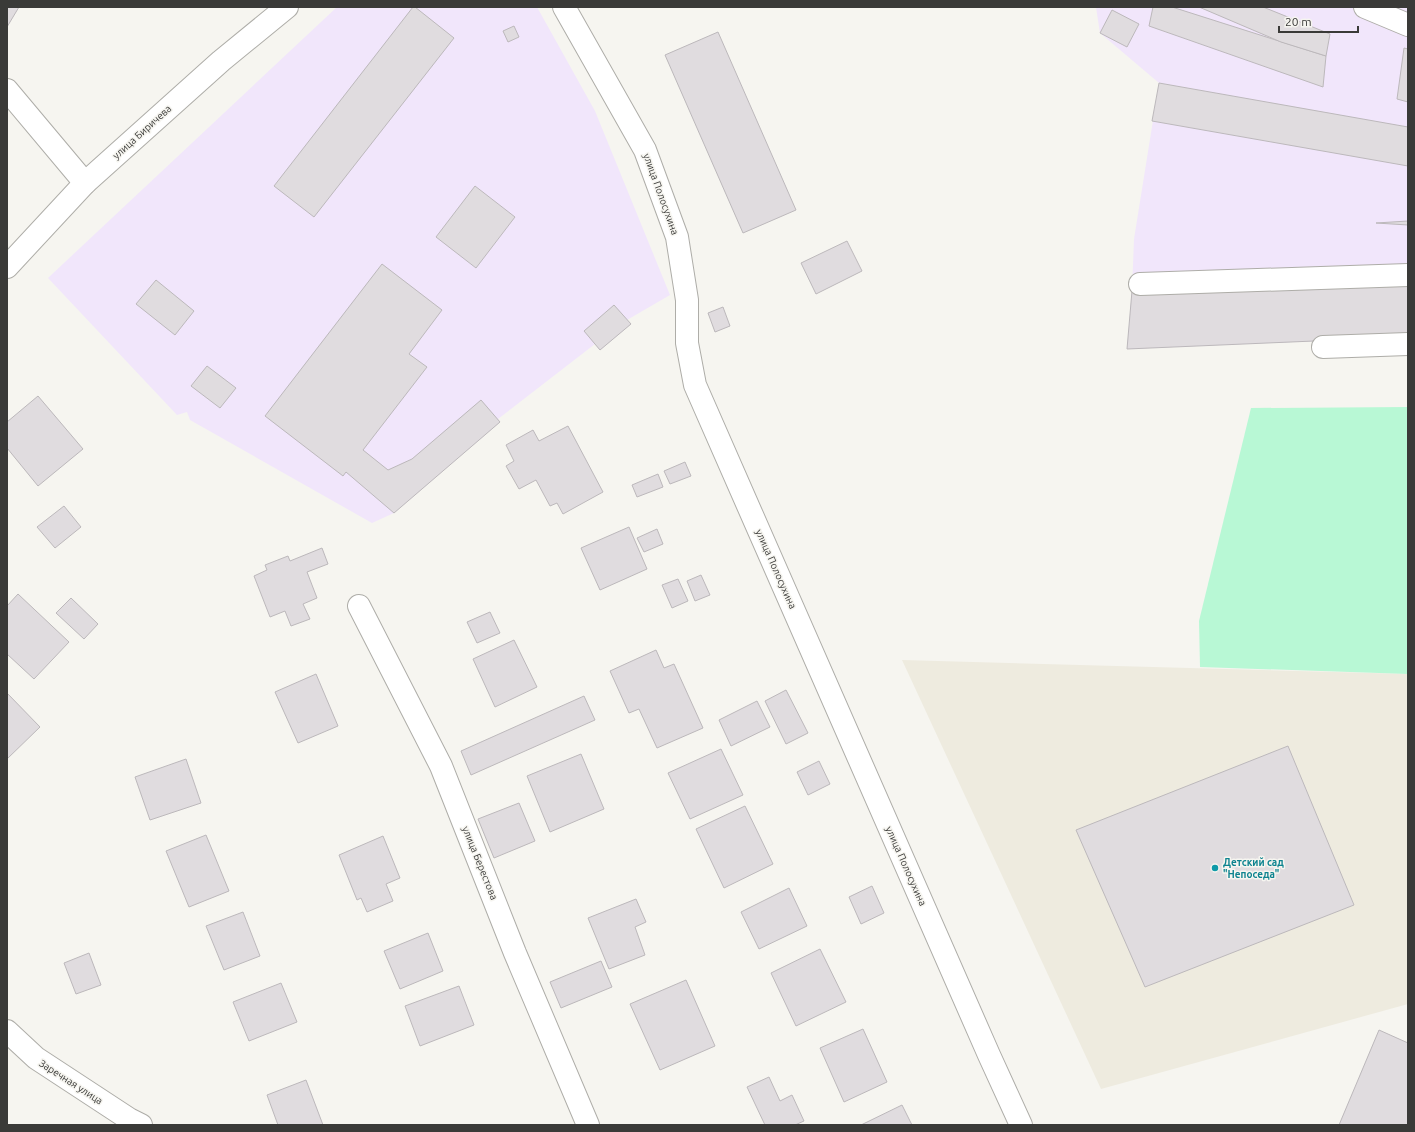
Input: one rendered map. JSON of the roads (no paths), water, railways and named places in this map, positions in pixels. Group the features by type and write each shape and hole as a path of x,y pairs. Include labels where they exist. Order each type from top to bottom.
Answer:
{"street":[{"name":"улица Биричева","path":"7,267 85,183 221,61 287,7"},
{"name":"улица Полосухина","path":"564,7 645,150 677,237 687,300 687,343 695,385 1021,1125"},
{"path":"1365,7 1408,25"},
{"path":"7,90 85,183"},
{"path":"1140,284 1408,276"},
{"path":"1323,347 1408,344"},
{"name":"улица Берестова","path":"359,606 442,766 515,953 588,1125"},
{"name":"Заречная улица","path":"7,1031 36,1058 129,1119 141,1125"}],"place":[{"name":"Детский сад \"Непоседа\"","path":"1215,868"}]}
